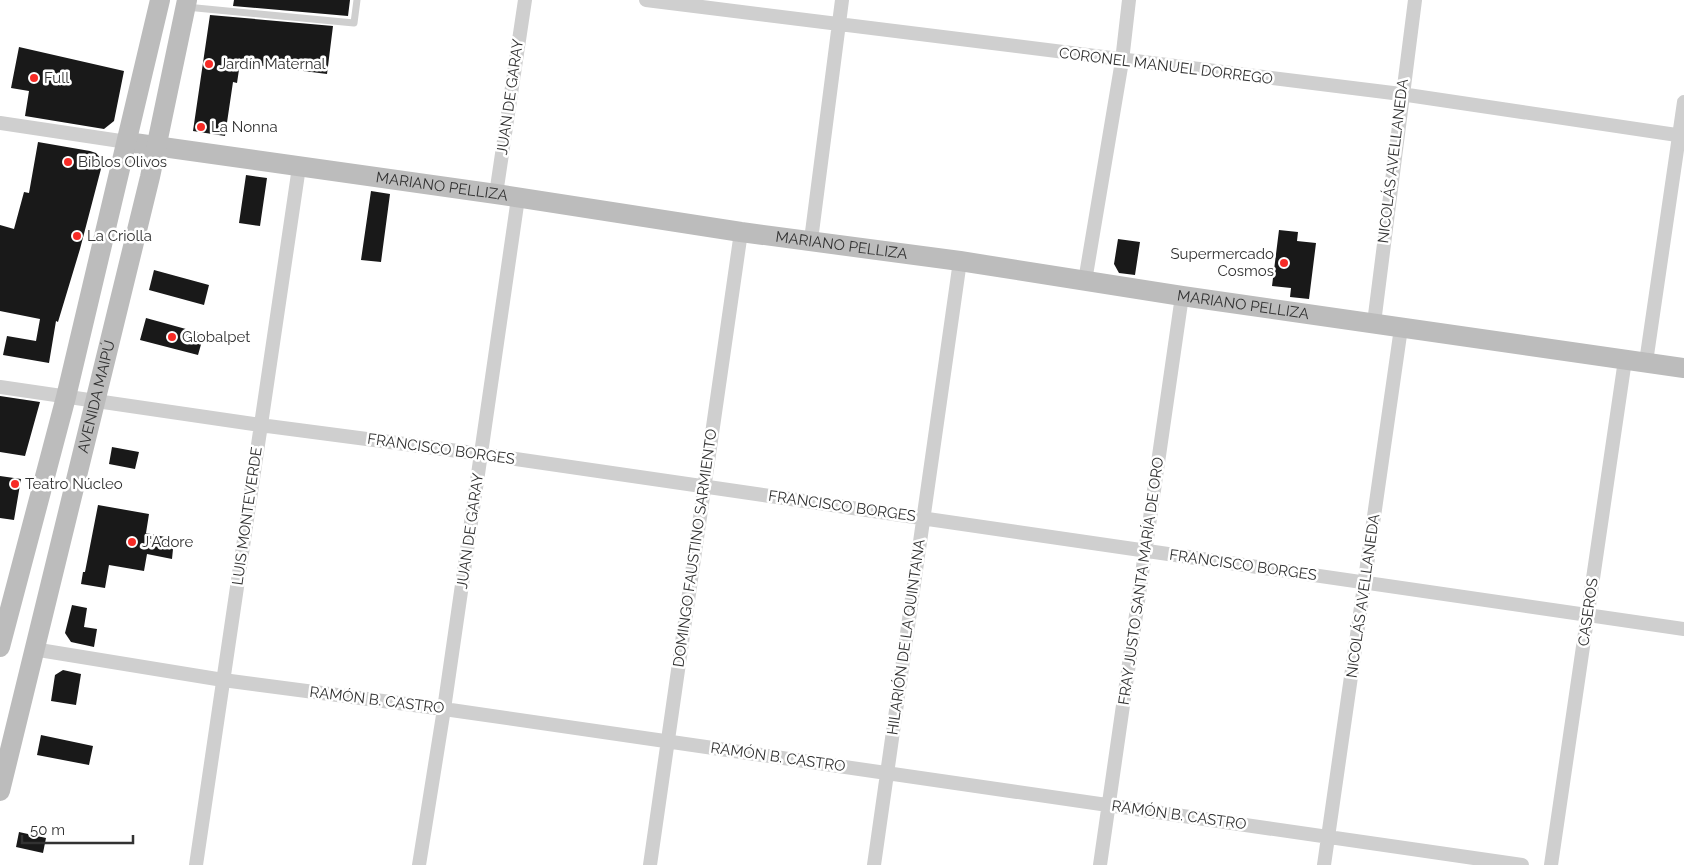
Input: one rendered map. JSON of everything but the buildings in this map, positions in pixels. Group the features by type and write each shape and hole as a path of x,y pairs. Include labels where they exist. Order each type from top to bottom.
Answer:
{"street":[{"name":"AVENIDA MAIPÚ","path":"0,645 66,396 160,0"},
{"name":"JUAN DE GARAY","path":"496,194 525,0"},
{"name":"CORONEL MANUEL DORREGO","path":"646,0 1122,61 1402,94 1682,136"},
{"path":"811,240 842,0"},
{"path":"1085,280 1122,61 1128,0"},
{"name":"NICOLÁS AVELLANEDA","path":"1374,323 1415,0"},
{"name":"AVENIDA MAIPÚ","path":"0,791 157,147 187,3"},
{"path":"1646,362 1682,136 1684,102"},
{"name":"MARIANO PELLIZA","path":"0,123 157,147 496,194 741,232 960,261 1182,296 1684,368"},
{"name":"LUIS MONTEVERDE","path":"196,865 299,167"},
{"name":"JUAN DE GARAY","path":"419,865 444,709 518,198"},
{"name":"DOMINGO FAUSTINO SARMIENTO","path":"650,865 741,232"},
{"name":"HILARIÓN DE LA QUINTANA","path":"874,865 960,261"},
{"name":"FRAY JUSTO SANTA MARÍA DE ORO","path":"1100,865 1182,296"},
{"name":"NICOLÁS AVELLANEDA","path":"1324,865 1401,328"},
{"name":"CASEROS","path":"1552,865 1624,360"},
{"name":"FRANCISCO BORGES","path":"0,387 704,486 1684,629"},
{"path":"0,645 33,650"},
{"name":"RAMÓN B. CASTRO","path":"33,650 223,680 444,709 1522,865"}],"lane":[{"path":"187,3 354,23 357,0"}],"place":[{"name":"Jardín Maternal","path":"209,64"},
{"name":"Full","path":"34,78"},
{"name":"La Nonna","path":"201,127"},
{"name":"Biblos Olivos","path":"68,162"},
{"name":"La Criolla","path":"77,236"},
{"name":"Supermercado Cosmos","path":"1284,263"},
{"name":"Globalpet","path":"172,337"},
{"name":"Teatro Núcleo","path":"15,484"},
{"name":"J'Adore","path":"132,542"}]}
